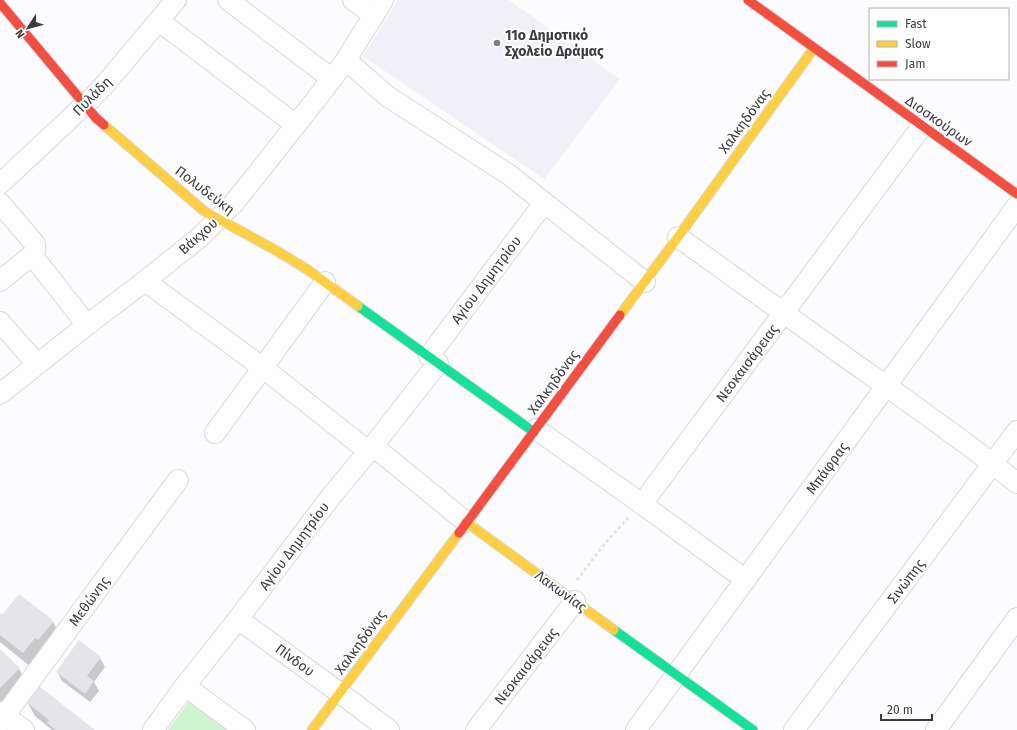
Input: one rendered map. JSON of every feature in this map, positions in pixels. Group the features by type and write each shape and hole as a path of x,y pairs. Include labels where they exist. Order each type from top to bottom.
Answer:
{"street":[{"name":"Πυλάδη","path":"0,184 107,82 176,0"},
{"path":"228,0 332,79"},
{"path":"352,0 378,7"},
{"name":"Διοσκούρων","path":"748,0 1017,194"},
{"name":"Πολυδεύκη","path":"0,3 96,118 204,211 292,260 535,430"},
{"name":"Βάκχου","path":"0,394 145,281 200,236 218,219 250,183 332,79 346,60 378,7"},
{"path":"159,21 296,124"},
{"name":"Χαλκηδόνας","path":"312,730 645,282 814,48"},
{"path":"346,60 387,96 508,174 645,282"},
{"name":"Νεοκαισάρειας","path":"642,504 922,126"},
{"path":"0,203 35,244 36,248 32,255 0,281"},
{"name":"Αγίου Δημητρίου","path":"153,730 185,686 321,510 371,448 544,203"},
{"name":"Μπάφρας","path":"636,730 1017,206"},
{"path":"678,237 887,386 1017,483"},
{"path":"32,255 87,325"},
{"name":"Λακωνίας","path":"145,281 371,448 466,522 753,730"},
{"path":"215,433 325,282"},
{"path":"0,322 37,364"},
{"path":"535,430 642,504 746,580"},
{"name":"Σινώπης","path":"794,730 1017,431"},
{"name":"Μεθώνης","path":"2,717 178,480"},
{"name":"Νεοκαισάρειας","path":"476,730 570,598"},
{"path":"936,730 1017,618"},
{"name":"Πίνδου","path":"238,619 390,730"},
{"path":"185,686 245,730"},
{"path":"2,717 24,730"}],"path":[{"path":"570,598 606,542 642,504"}],"shaded area":[{"path":"398,0 509,0 620,79 544,179 363,56"}],"green space":[{"path":"189,701 228,730 168,730"}],"building":[{"path":"19,594 54,621 38,640 35,638 23,653 0,635 0,613 2,615"},
{"path":"79,640 101,657 87,676 94,681 85,694 56,672"},
{"path":"0,649 20,668 0,688"},
{"path":"39,686 95,730 56,730 47,723 49,720 26,702"}],"traffic: fast":[{"path":"358,306 534,432"},
{"path":"614,630 753,730"}],"traffic: slow":[{"path":"620,315 814,48"},
{"path":"104,125 204,211 277,251 308,270 358,306"},
{"path":"466,522 614,630"},
{"path":"312,730 459,533"}],"traffic: jam":[{"path":"748,0 1017,194"},
{"path":"0,3 96,118 104,125"},
{"path":"459,533 620,315"}],"place":[{"name":"11ο Δημοτικό Σχολείο Δράμας","path":"497,43"}]}
